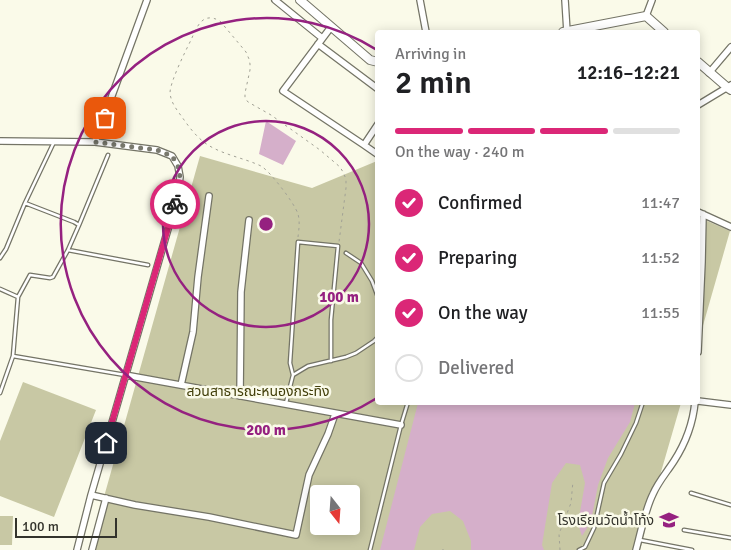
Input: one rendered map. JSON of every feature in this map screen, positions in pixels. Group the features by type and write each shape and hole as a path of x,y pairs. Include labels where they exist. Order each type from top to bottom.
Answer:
{"street":[{"path":"95,142 147,0"},
{"path":"275,0 322,38"},
{"path":"300,0 370,60 375,61"},
{"path":"420,0 426,30"},
{"path":"565,0 565,30"},
{"path":"646,16 652,0"},
{"path":"575,30 646,16"},
{"path":"646,16 662,30"},
{"path":"331,26 282,91 375,153"},
{"path":"318,44 375,86"},
{"path":"710,72 731,47"},
{"path":"700,64 730,88 700,104"},
{"path":"364,145 375,128"},
{"path":"0,141 95,142 157,150 172,156 178,166 180,177 177,198 91,495 77,550"},
{"path":"181,385 193,332 209,196"},
{"path":"700,307 702,262 700,213 731,227"},
{"path":"240,396 241,292 249,220"},
{"path":"126,375 401,425"},
{"path":"700,402 731,404"},
{"path":"636,550 652,494 676,458 689,430 696,405"},
{"path":"91,495 296,535 309,475 335,414"},
{"path":"92,550 106,498"}],"lane":[{"path":"0,258 6,249 25,203 55,141"},
{"path":"0,393 13,356 18,297 30,275 53,277 68,250 108,155"},
{"path":"25,203 79,225"},
{"path":"286,405 293,375 290,363 298,242 338,246 331,320 331,361"},
{"path":"68,250 148,265"},
{"path":"346,253 361,263 375,289"},
{"path":"0,289 18,297"},
{"path":"293,375 308,366 346,358 375,340"},
{"path":"13,356 126,375"},
{"path":"370,550 407,405"},
{"path":"580,550 585,547 594,528 604,483 621,454 636,423 642,405"},
{"path":"691,493 731,505"},
{"path":"684,530 731,538"},
{"path":"639,540 692,550"}],"path":[{"path":"298,242 299,226 295,207 270,174 260,166 223,152 208,144 192,130 173,104 170,88 196,30 205,19 214,18 220,21 246,52 250,64 245,92 245,98 248,102 320,150 344,172 346,188 338,246"},
{"path":"560,550 559,534 571,503 573,482"}],"green space":[{"name":"สวนสาธารณะหนองกระทิง","path":"200,156 312,188 375,162 375,405 680,405 640,550 89,550"},
{"path":"700,218 730,231 700,336"},
{"path":"23,382 96,410 54,517 0,496 0,441"},
{"path":"0,516 13,516 12,545 0,545"}],"shaded area":[{"path":"266,121 296,141 283,165 259,154"},
{"path":"417,405 634,405 630,422 608,458 598,485 592,516 582,536 578,524 585,483 580,465 566,463 552,483 542,545 544,550 471,550 471,541 463,521 450,511 432,514 420,527 414,550 380,550"}],"way so far":[{"path":"105,118 95,142 157,150 172,156 178,166 180,177 175,204"}],"place":[{"name":"โรงเรียนวัดน้ำโท้ง","path":"669,520"}],"route":[{"path":"106,443 175,204"}]}
